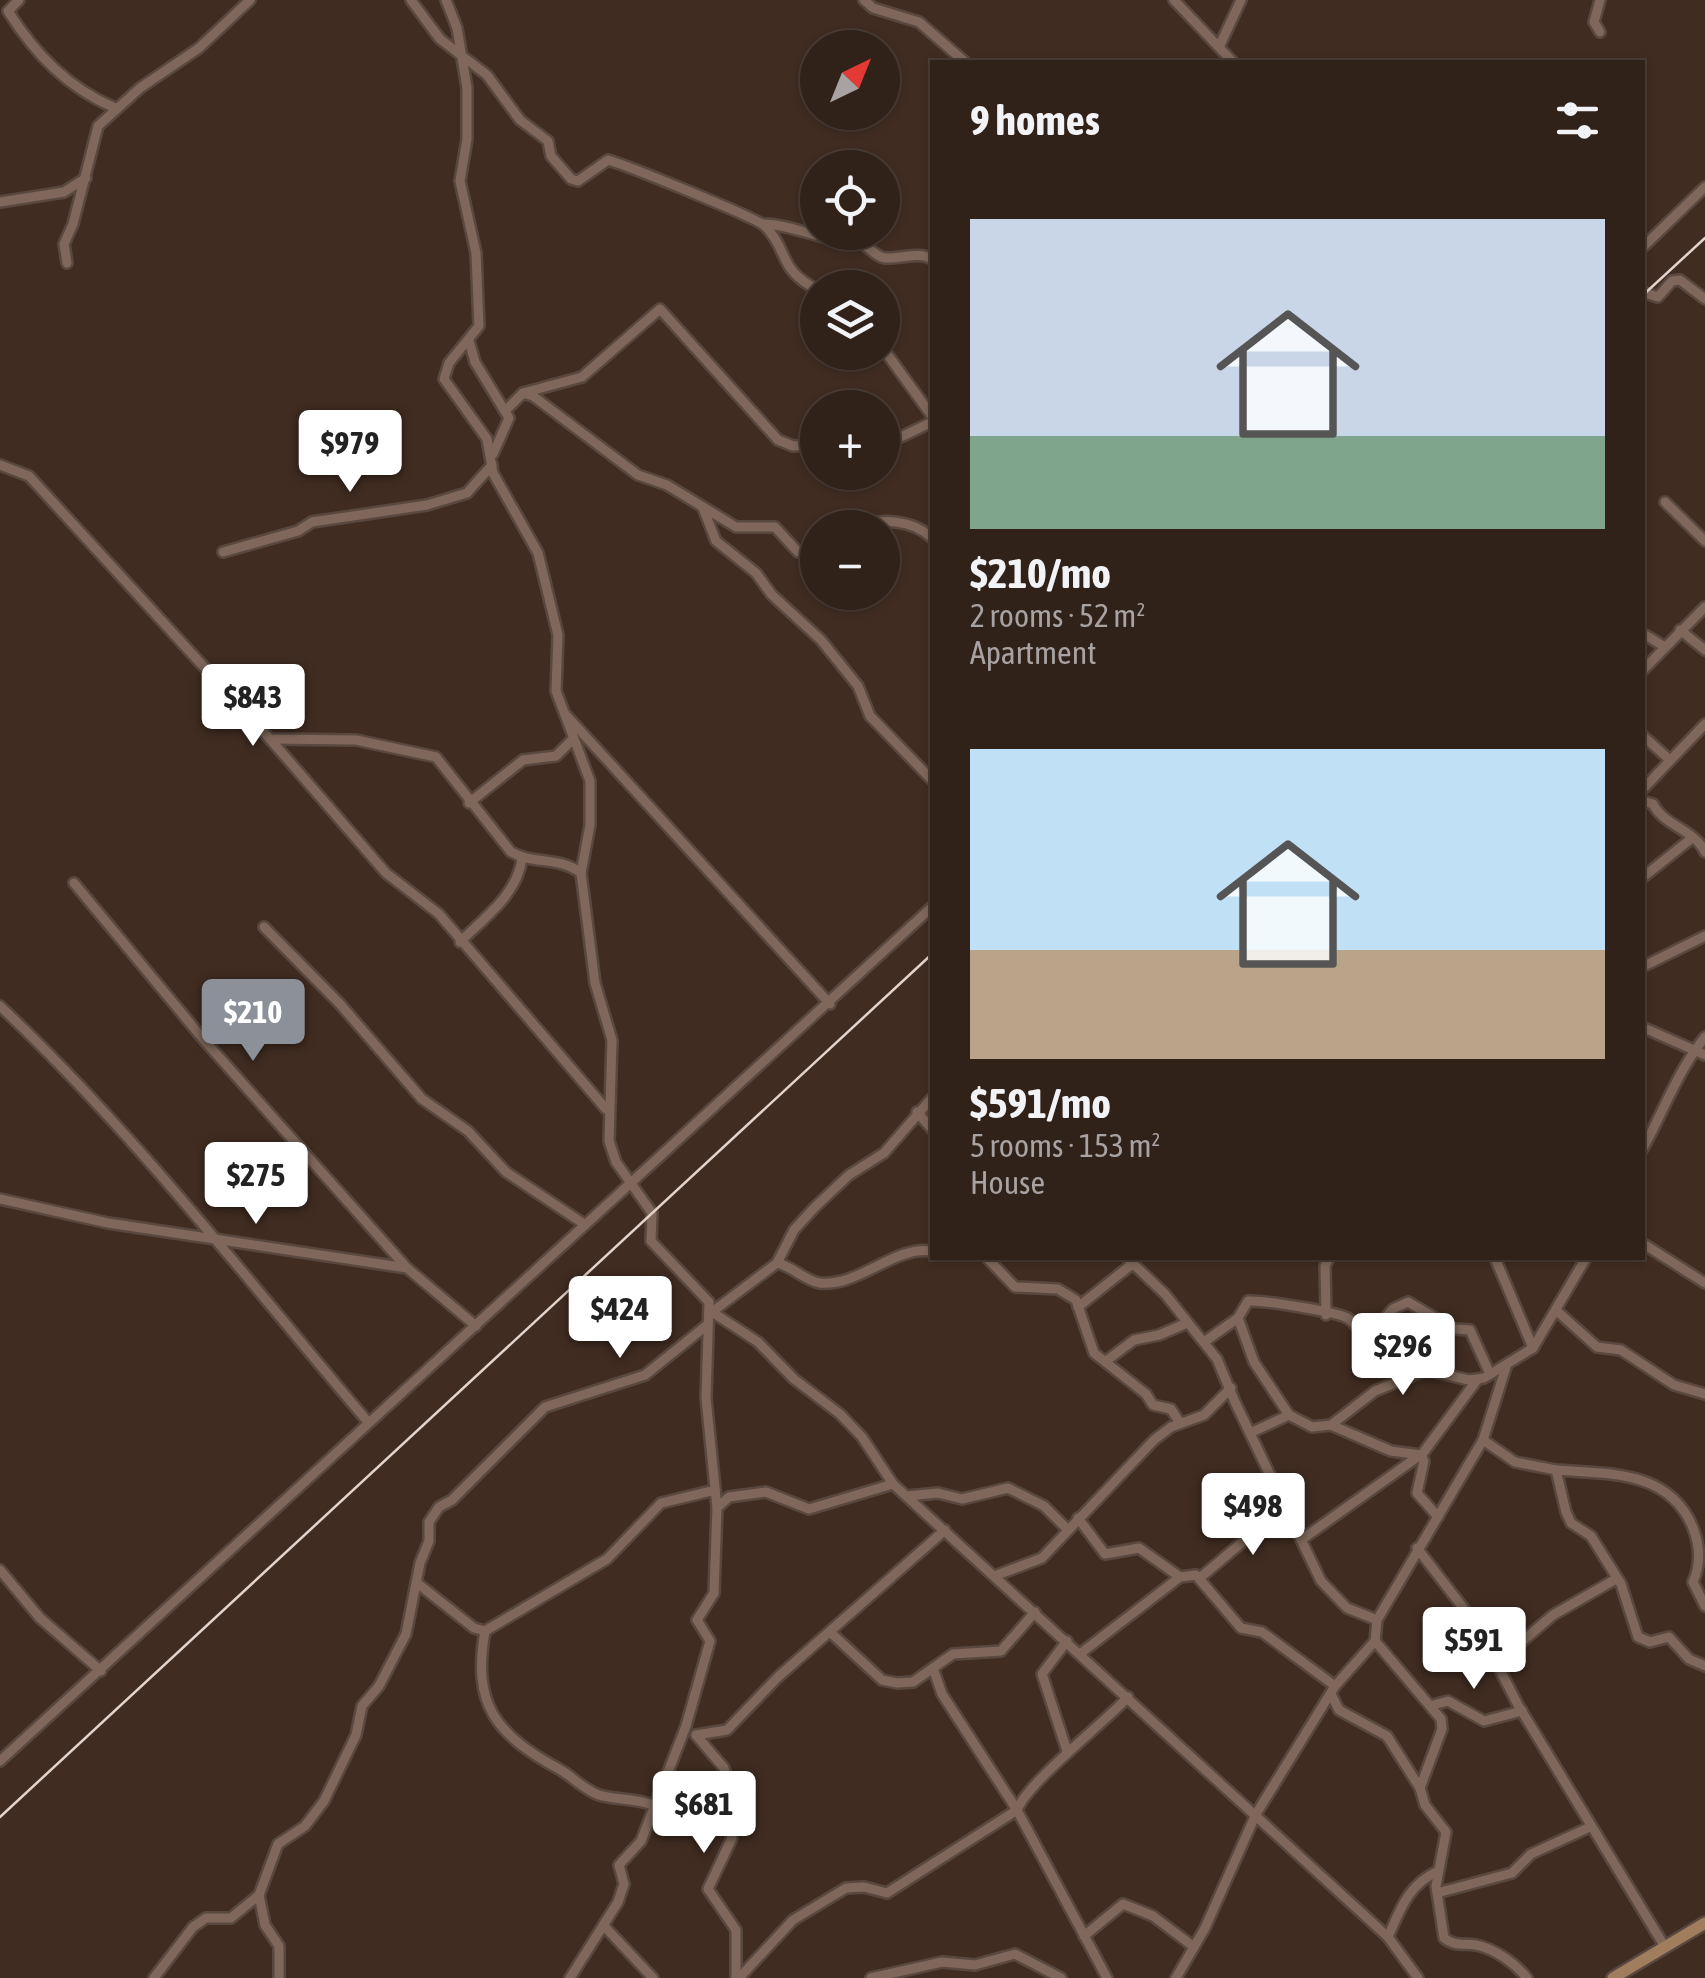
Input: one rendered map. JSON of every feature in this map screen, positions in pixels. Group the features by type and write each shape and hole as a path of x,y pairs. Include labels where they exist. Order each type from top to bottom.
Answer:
{"main road":[{"path":"1613,1978 1705,1923"}],"street":[{"path":"19,0 8,11 33,49 65,79 116,108"},
{"path":"68,263 66,234 86,178 98,126 116,108 199,48 250,0"},
{"path":"411,0 440,39 487,75 520,120 548,141 551,156 574,182 608,160 763,224 784,226 828,242 858,242 882,258 923,254 930,258"},
{"path":"446,0 461,52 467,114 460,181 476,253 479,326 449,363 444,379 481,428 492,460 538,554 558,635 554,676 562,712 590,781 590,825 581,872 595,983 612,1040 608,1111 612,1153 652,1213 651,1242 709,1302 705,1382 717,1508 714,1592 698,1620 710,1640 686,1726 637,1848 619,1865 624,1884 605,1927 570,1978"},
{"path":"864,0 873,8 919,22 964,60"},
{"path":"1174,0 1231,60"},
{"path":"1220,45 1241,0"},
{"path":"1600,0 1594,22 1600,32"},
{"path":"0,202 64,192 86,178"},
{"path":"1645,245 1705,187"},
{"path":"763,224 779,246 786,267 800,277"},
{"path":"1645,293 1658,297 1672,281 1680,280 1705,299"},
{"path":"506,410 523,394 582,376 660,309 778,440 800,446"},
{"path":"223,552 298,531 312,522 427,504 467,493 492,460 508,428 506,410 474,362 469,341"},
{"path":"898,370 930,416"},
{"path":"523,394 539,399 633,472 667,485 736,527 774,527 794,551 800,550"},
{"path":"900,436 930,420"},
{"path":"0,465 29,476 386,872 439,914 608,1111"},
{"path":"1664,502 1703,535"},
{"path":"704,508 716,541 756,573 772,595 821,640 858,686 870,716 930,778"},
{"path":"900,524 911,525 930,537"},
{"path":"1645,668 1705,607"},
{"path":"1680,630 1705,650"},
{"path":"1645,635 1665,647"},
{"path":"562,712 830,1004"},
{"path":"1645,787 1705,724"},
{"path":"1645,738 1670,760"},
{"path":"270,739 356,740 436,757 505,846 522,858 564,862 581,872"},
{"path":"469,803 523,760 556,756 572,740"},
{"path":"1645,802 1654,804 1660,816 1705,852"},
{"path":"1645,876 1692,838"},
{"path":"521,870 522,858"},
{"path":"460,942 502,901 521,870 534,858"},
{"path":"74,883 204,1040 407,1268 476,1326"},
{"path":"0,1761 930,909"},
{"path":"264,926 340,1004 422,1099 468,1132 506,1172 584,1224"},
{"path":"1645,966 1705,936"},
{"path":"0,1006 62,1064 156,1168 211,1239 368,1422"},
{"path":"1645,1027 1705,1056"},
{"path":"1645,1144 1705,1037"},
{"path":"279,1978 279,1946 265,1924 260,1895 278,1844 305,1826 328,1795 356,1735 362,1706 400,1650 433,1515 544,1407 645,1375 777,1264 794,1230 814,1208 848,1176 884,1154 930,1100"},
{"path":"917,1112 930,1127"},
{"path":"0,1200 108,1223 407,1268"},
{"path":"1645,1245 1705,1284"},
{"path":"777,1264 820,1283 861,1276 910,1252 930,1252"},
{"path":"989,1260 1015,1288 1058,1289 1076,1300 1094,1354 1146,1394 1153,1405 1172,1409 1180,1423"},
{"path":"1326,1314 1328,1260"},
{"path":"1496,1260 1533,1348"},
{"path":"1302,1540 1421,1455 1477,1380 1533,1348 1558,1312 1585,1260"},
{"path":"1078,1307 1129,1261 1166,1294 1227,1374 1250,1433 1321,1581 1347,1608 1377,1620"},
{"path":"1204,1342 1238,1318 1254,1300 1286,1302 1349,1320 1384,1368 1402,1376"},
{"path":"1364,1342 1393,1309 1408,1302 1454,1328 1470,1330 1490,1374"},
{"path":"1558,1312 1597,1346 1620,1350 1674,1385 1705,1394"},
{"path":"710,1318 758,1342 794,1379 840,1414 862,1436 893,1484 997,1575 1232,1797 1256,1814 1320,1880 1388,1937 1418,1978"},
{"path":"1238,1318 1254,1362 1289,1415 1306,1425 1330,1425 1385,1450 1421,1455"},
{"path":"1106,1360 1134,1340 1186,1322"},
{"path":"1176,1978 1256,1814 1333,1690 1375,1642 1377,1620 1483,1440 1507,1364"},
{"path":"1330,1425 1402,1376 1426,1370 1477,1380"},
{"path":"997,1575 1039,1560 1137,1456 1180,1423 1204,1415 1231,1388"},
{"path":"1222,1396 1236,1402"},
{"path":"1250,1433 1289,1415"},
{"path":"1483,1440 1515,1462 1652,1482 1674,1497 1696,1536 1700,1567 1693,1582"},
{"path":"1421,1455 1424,1461 1417,1493 1438,1517"},
{"path":"1556,1470 1571,1523 1592,1536 1624,1591 1638,1637 1650,1642 1670,1637 1690,1659 1705,1666"},
{"path":"717,1508 729,1496 766,1492 809,1509 893,1484"},
{"path":"907,1496 938,1494 962,1499 1008,1488 1044,1506 1067,1529"},
{"path":"417,1584 474,1628 484,1631 607,1560 661,1503 715,1490"},
{"path":"1078,1518 1105,1554 1138,1548 1180,1577 1202,1577 1259,1528 1290,1515"},
{"path":"696,1735 728,1730 778,1676 945,1530"},
{"path":"1417,1548 1462,1602 1590,1827 1665,1947"},
{"path":"0,1570 40,1618 100,1672"},
{"path":"1081,1653 1180,1577"},
{"path":"1202,1577 1234,1622 1262,1632 1333,1690 1339,1710 1387,1736 1420,1788 1425,1805 1446,1832 1437,1893 1444,1938 1452,1944 1485,1948 1526,1978"},
{"path":"1693,1582 1705,1577"},
{"path":"1498,1662 1553,1615 1616,1579"},
{"path":"1693,1582 1705,1606"},
{"path":"830,1632 882,1680 913,1682 963,1652 1000,1651 1035,1612"},
{"path":"484,1631 479,1680 484,1702 507,1731 539,1759 590,1790 652,1805"},
{"path":"1067,1641 1042,1674 1067,1750"},
{"path":"1375,1642 1433,1705 1442,1729 1420,1788"},
{"path":"933,1668 942,1694 1017,1810 1108,1978"},
{"path":"738,1978 793,1920 846,1888 887,1893 1017,1810 1067,1750 1096,1731 1128,1697"},
{"path":"1433,1705 1448,1701 1484,1721 1522,1711"},
{"path":"686,1726 724,1768 729,1784 724,1807 732,1838 708,1889 736,1930 738,1978"},
{"path":"1437,1893 1512,1873 1531,1854 1590,1827"},
{"path":"1388,1937 1408,1892 1420,1879 1438,1871"},
{"path":"154,1978 193,1927 206,1918 230,1918 260,1895"},
{"path":"1084,1936 1123,1904 1142,1910 1194,1947"},
{"path":"605,1927 653,1978"},
{"path":"871,1978 942,1962 975,1966 1015,1954 1061,1978"}],"railway":[{"path":"1645,293 1705,238"},
{"path":"0,1817 930,956"}]}
